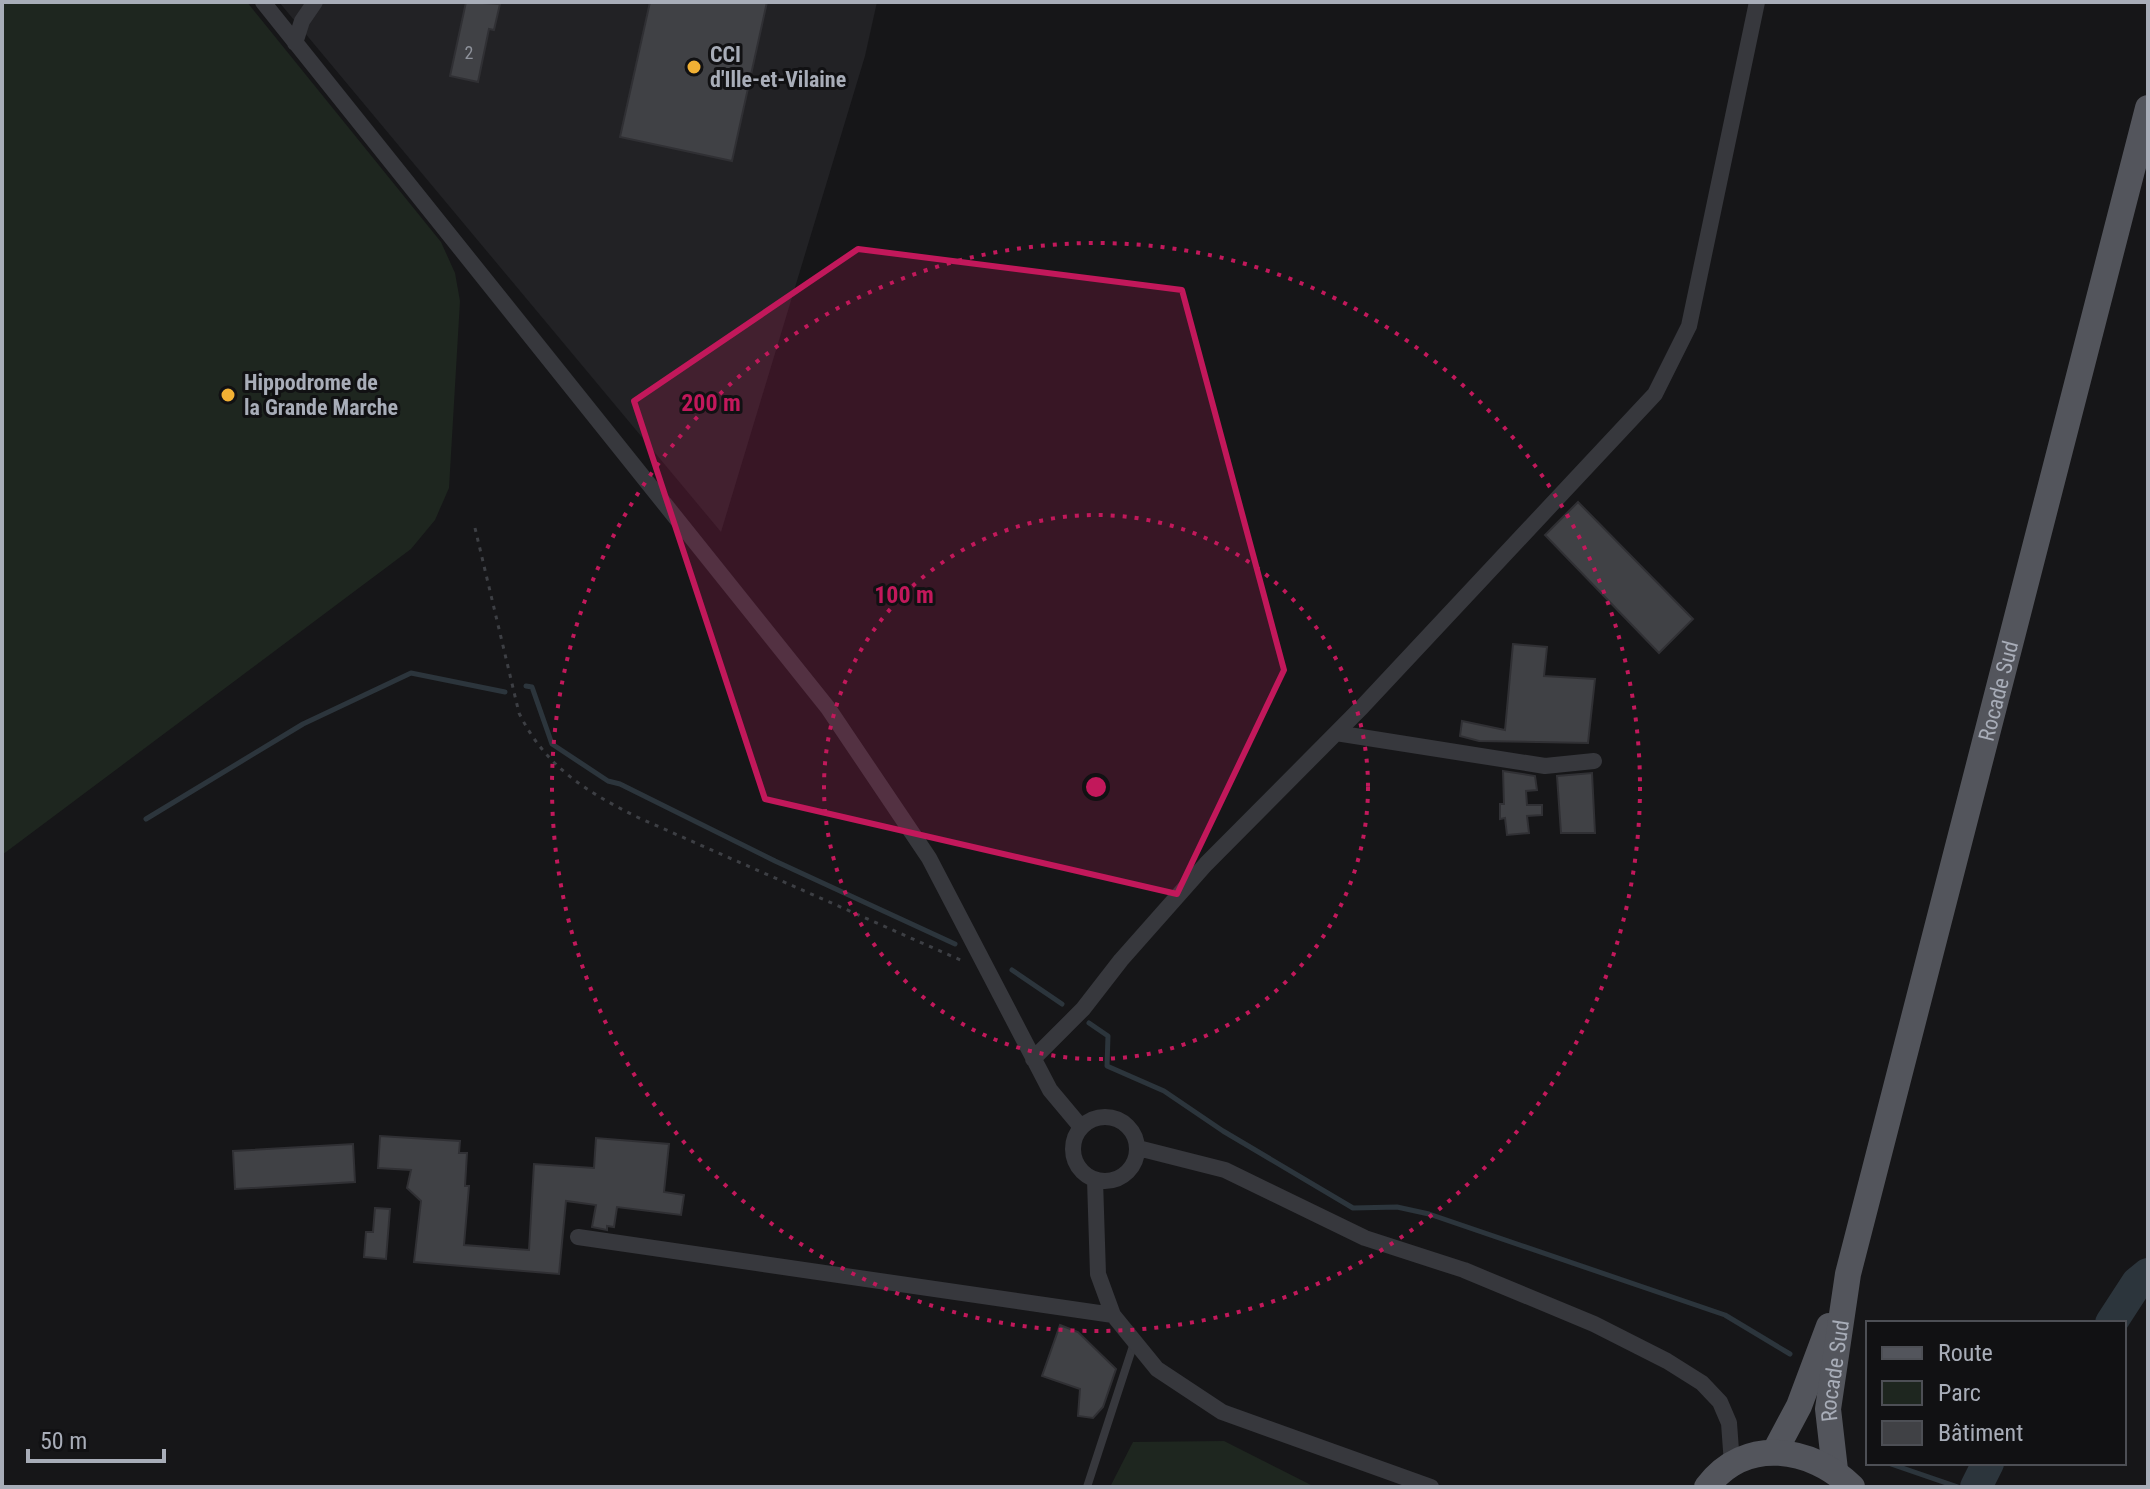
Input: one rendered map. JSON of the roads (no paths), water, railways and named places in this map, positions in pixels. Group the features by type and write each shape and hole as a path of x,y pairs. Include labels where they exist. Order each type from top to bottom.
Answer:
{"main road":[{"name":"Rocade Sud","path":"1775,1451 1799,1406 1848,1274 2148,108"},
{"name":"Rocade Sud","path":"1844,1478 1828,1409 1848,1274"},
{"path":"1707,1487 1732,1464 1775,1451 1807,1455 1844,1478"}],"street":[{"path":"263,2 828,708 929,858 1050,1090 1081,1127"},
{"path":"295,43 302,21 315,2"},
{"path":"1033,1059 1083,1009 1121,960 1206,864 1618,438 1655,394 1673,364 1689,326 1757,2"},
{"path":"1336,733 1545,766 1594,761"},
{"path":"1097,1117 1119,1120 1135,1136 1138,1148 1129,1171 1116,1180 1095,1180 1079,1169 1073,1154 1075,1137 1081,1127 1097,1117"},
{"path":"1138,1148 1225,1170 1365,1238 1478,1276 1594,1324 1667,1361 1702,1383 1720,1402 1729,1423 1732,1464"},
{"path":"1095,1180 1098,1274 1113,1315 1157,1369 1222,1412 1431,1487"},
{"path":"578,1237 1113,1315"}],"lane":[{"path":"1087,1487 1134,1343"}],"waterway":[{"path":"146,819 303,724 411,673 505,692"},
{"path":"526,686 532,687 552,744 608,781 955,944"},
{"path":"1012,970 1062,1004"},
{"path":"1089,1023 1108,1036 1107,1066 1164,1091 1223,1131 1353,1208 1397,1207 1429,1214 1725,1315 1790,1354"},
{"path":"2112,1321 2137,1283 2148,1274"},
{"path":"1894,1465 1958,1487"},
{"path":"1976,1487 1987,1465"}],"place":[{"name":"CCI d'Ille-et-Vilaine","path":"694,67"},
{"name":"Hippodrome de la Grande Marche","path":"228,395"}]}
